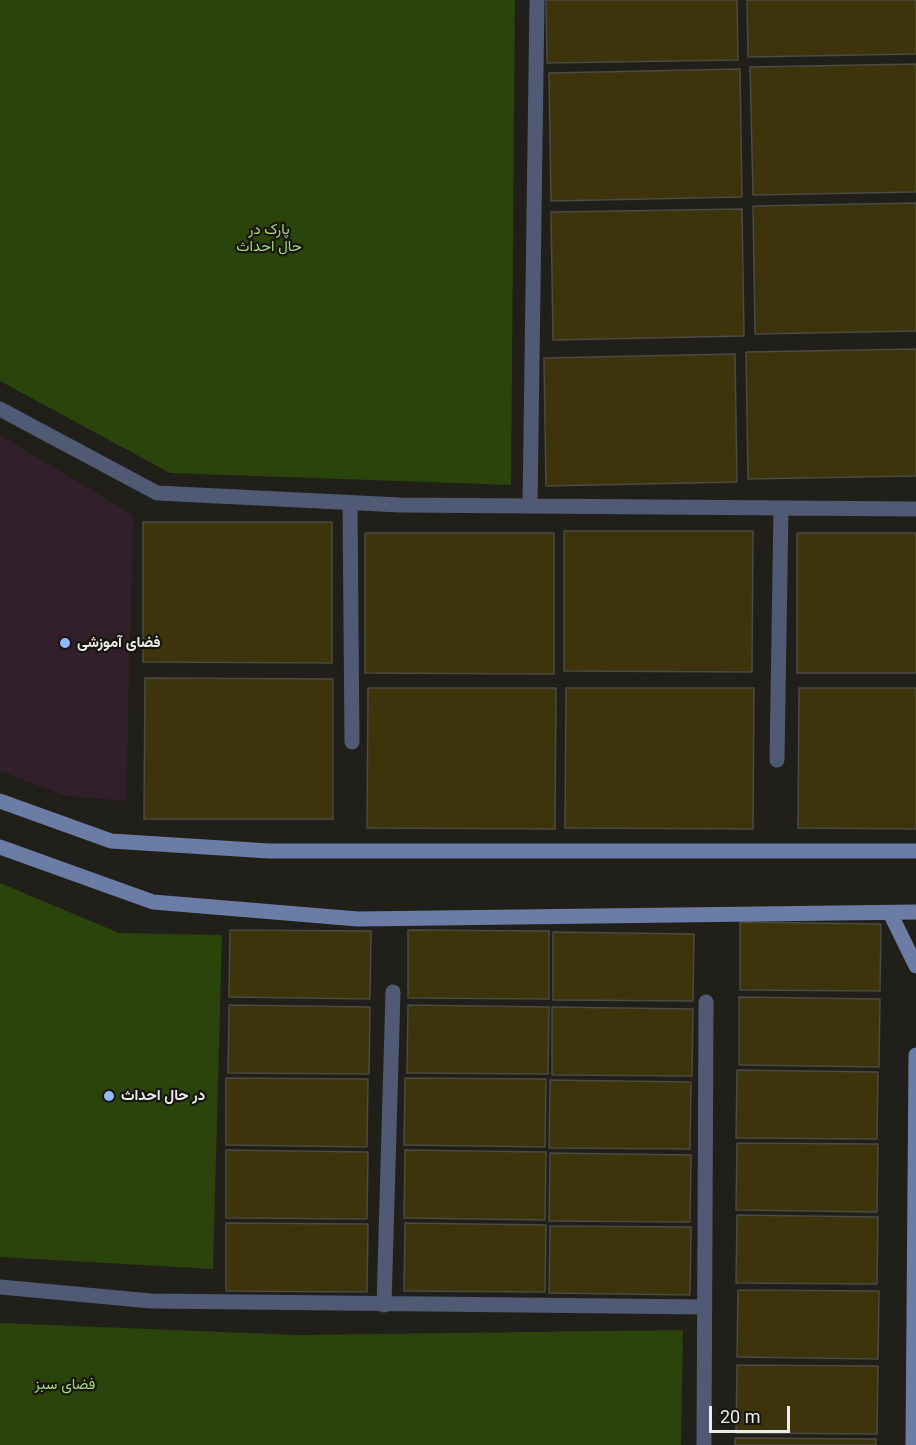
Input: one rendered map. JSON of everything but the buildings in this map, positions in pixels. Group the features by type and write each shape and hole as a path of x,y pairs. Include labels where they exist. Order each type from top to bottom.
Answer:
{"street":[{"path":"530,506 537,0"},
{"path":"0,409 157,493 350,503 916,509"},
{"path":"350,503 352,742"},
{"path":"777,760 781,508"},
{"path":"0,801 111,841 257,850 916,851"},
{"path":"0,847 153,902 358,919 916,912"},
{"path":"890,913 916,966"},
{"path":"384,1305 393,992"},
{"path":"704,1445 706,1002"},
{"path":"913,1445 916,1054"},
{"path":"0,1287 152,1301 705,1307"}],"shaded area":[{"name":"فضای آموزشی","path":"0,435 133,515 126,801 66,796 0,771"}],"green space":[{"name":"پارک در حال احداث","path":"0,0 515,0 511,485 170,473 0,381"},
{"name":"در حال احداث","path":"0,883 119,933 222,935 213,1269 0,1257"},
{"name":"فضای سبز","path":"0,1323 297,1335 683,1330 681,1445 0,1445"}],"place":[{"name":"فضای آموزشی","path":"65,643"},
{"name":"در حال احداث","path":"109,1096"}]}
